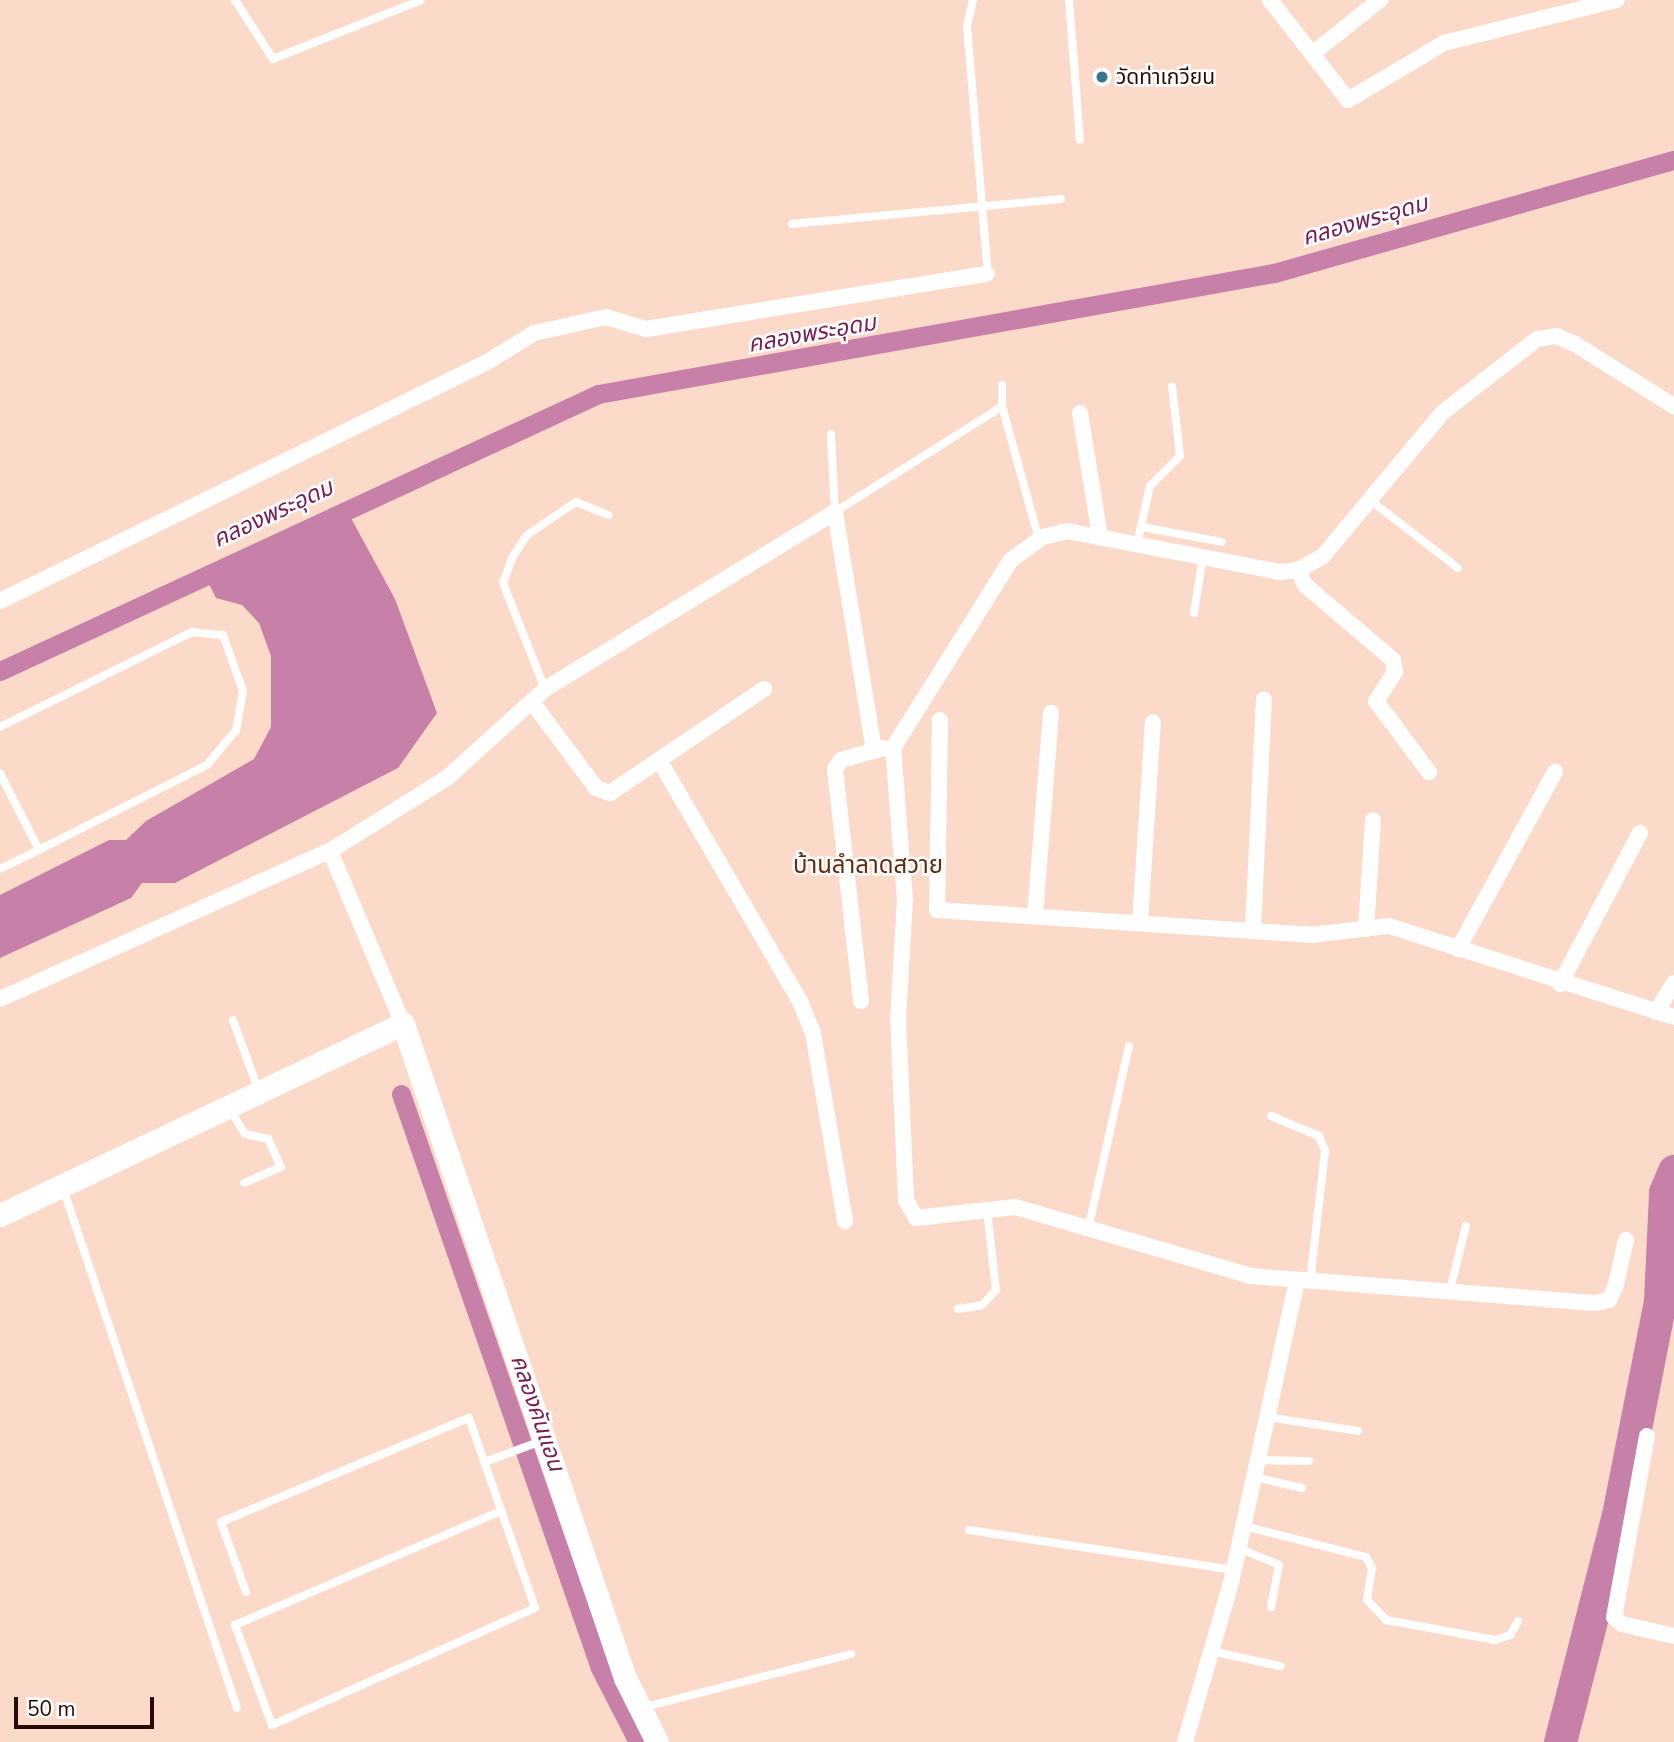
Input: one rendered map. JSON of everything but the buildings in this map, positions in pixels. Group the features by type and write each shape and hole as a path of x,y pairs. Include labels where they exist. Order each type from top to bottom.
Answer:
{"street":[{"path":"1270,0 1348,100 1444,43 1617,0"},
{"path":"1312,54 1380,0"},
{"path":"0,601 487,362 534,333 607,317 646,328 988,276"},
{"path":"1626,1240 1609,1300 1449,1294 1302,1284 1174,1255 1088,1225 1015,1206 926,1220 916,1218 906,1200 898,1020 905,888 892,747 1011,560 1039,539 1067,531 1203,557 1298,570 1323,556 1367,498 1442,413 1537,339 1556,336 1575,344 1674,406"},
{"path":"1080,413 1100,537"},
{"path":"0,999 330,851 447,778 545,689 835,512 874,749"},
{"path":"1298,570 1305,585 1393,660 1395,672 1376,701 1429,772"},
{"path":"532,702 602,793 659,760 764,689"},
{"path":"1253,930 1264,699"},
{"path":"1035,916 1051,713"},
{"path":"940,720 937,911 1311,935 1389,926 1560,984 1674,1017"},
{"path":"1140,922 1153,722"},
{"path":"861,1001 835,769 841,760 874,749 892,747"},
{"path":"659,760 800,1001 813,1033 845,1221"},
{"path":"1458,949 1555,772"},
{"path":"1366,929 1373,820"},
{"path":"1560,984 1640,834"},
{"path":"330,851 403,1024 543,1440 638,1708 657,1742"},
{"path":"1656,1012 1674,983"},
{"path":"0,1215 261,1096 403,1024"},
{"path":"1185,1742 1234,1570 1267,1417 1302,1284"},
{"path":"1647,1436 1614,1617 1622,1624 1674,1636"}],"lane":[{"path":"235,0 262,50 273,59 421,0"},
{"path":"973,0 967,26 988,276"},
{"path":"1069,0 1080,140"},
{"path":"792,224 1061,199"},
{"path":"1002,385 1002,406 1039,539"},
{"path":"1137,544 1150,486 1180,456 1172,386"},
{"path":"831,434 835,512 1002,406"},
{"path":"1367,498 1458,568"},
{"path":"545,689 503,583 512,558 527,536 576,502 609,515"},
{"path":"1142,527 1222,542"},
{"path":"1194,613 1203,557"},
{"path":"0,727 192,632 223,635 237,664 243,715 208,765 0,869"},
{"path":"0,772 39,850"},
{"path":"233,1020 261,1096"},
{"path":"1088,1225 1129,1046"},
{"path":"230,1110 245,1134 268,1139 281,1167 244,1183"},
{"path":"1271,1115 1319,1136 1325,1151 1302,1284"},
{"path":"63,1188 237,1708"},
{"path":"958,1309 982,1305 996,1290 986,1209"},
{"path":"1449,1294 1466,1226"},
{"path":"1267,1417 1358,1431"},
{"path":"246,1592 221,1522 469,1418 535,1608 272,1725 235,1625 501,1511"},
{"path":"485,1462 543,1440"},
{"path":"1258,1460 1309,1461"},
{"path":"1255,1477 1302,1488"},
{"path":"1244,1526 1366,1556 1372,1568 1367,1600 1386,1620 1495,1640 1510,1634 1518,1621"},
{"path":"968,1530 1234,1570"},
{"path":"1239,1548 1279,1565 1272,1607"},
{"path":"1211,1651 1280,1666"},
{"path":"638,1708 851,1654"}],"shaded area":[{"path":"345,507 395,599 437,713 398,768 175,883 142,883 131,898 0,958 0,895 109,840 126,840 146,821 254,759 271,727 271,656 259,623 242,605 216,598 204,574"}],"waterway":[{"name":"คลองพระอุดม","path":"0,671 598,394 1274,273 1674,160"},
{"name":"คลองคันแอน","path":"401,1094 600,1668 638,1742"},
{"path":"1560,1742 1618,1515 1660,1300 1665,1192 1674,1171"}],"place":[{"name":"วัดท่าเกวียน","path":"1102,77"}],"district":[{"name":"บ้านลำลาดสวาย","path":"868,866"}]}
